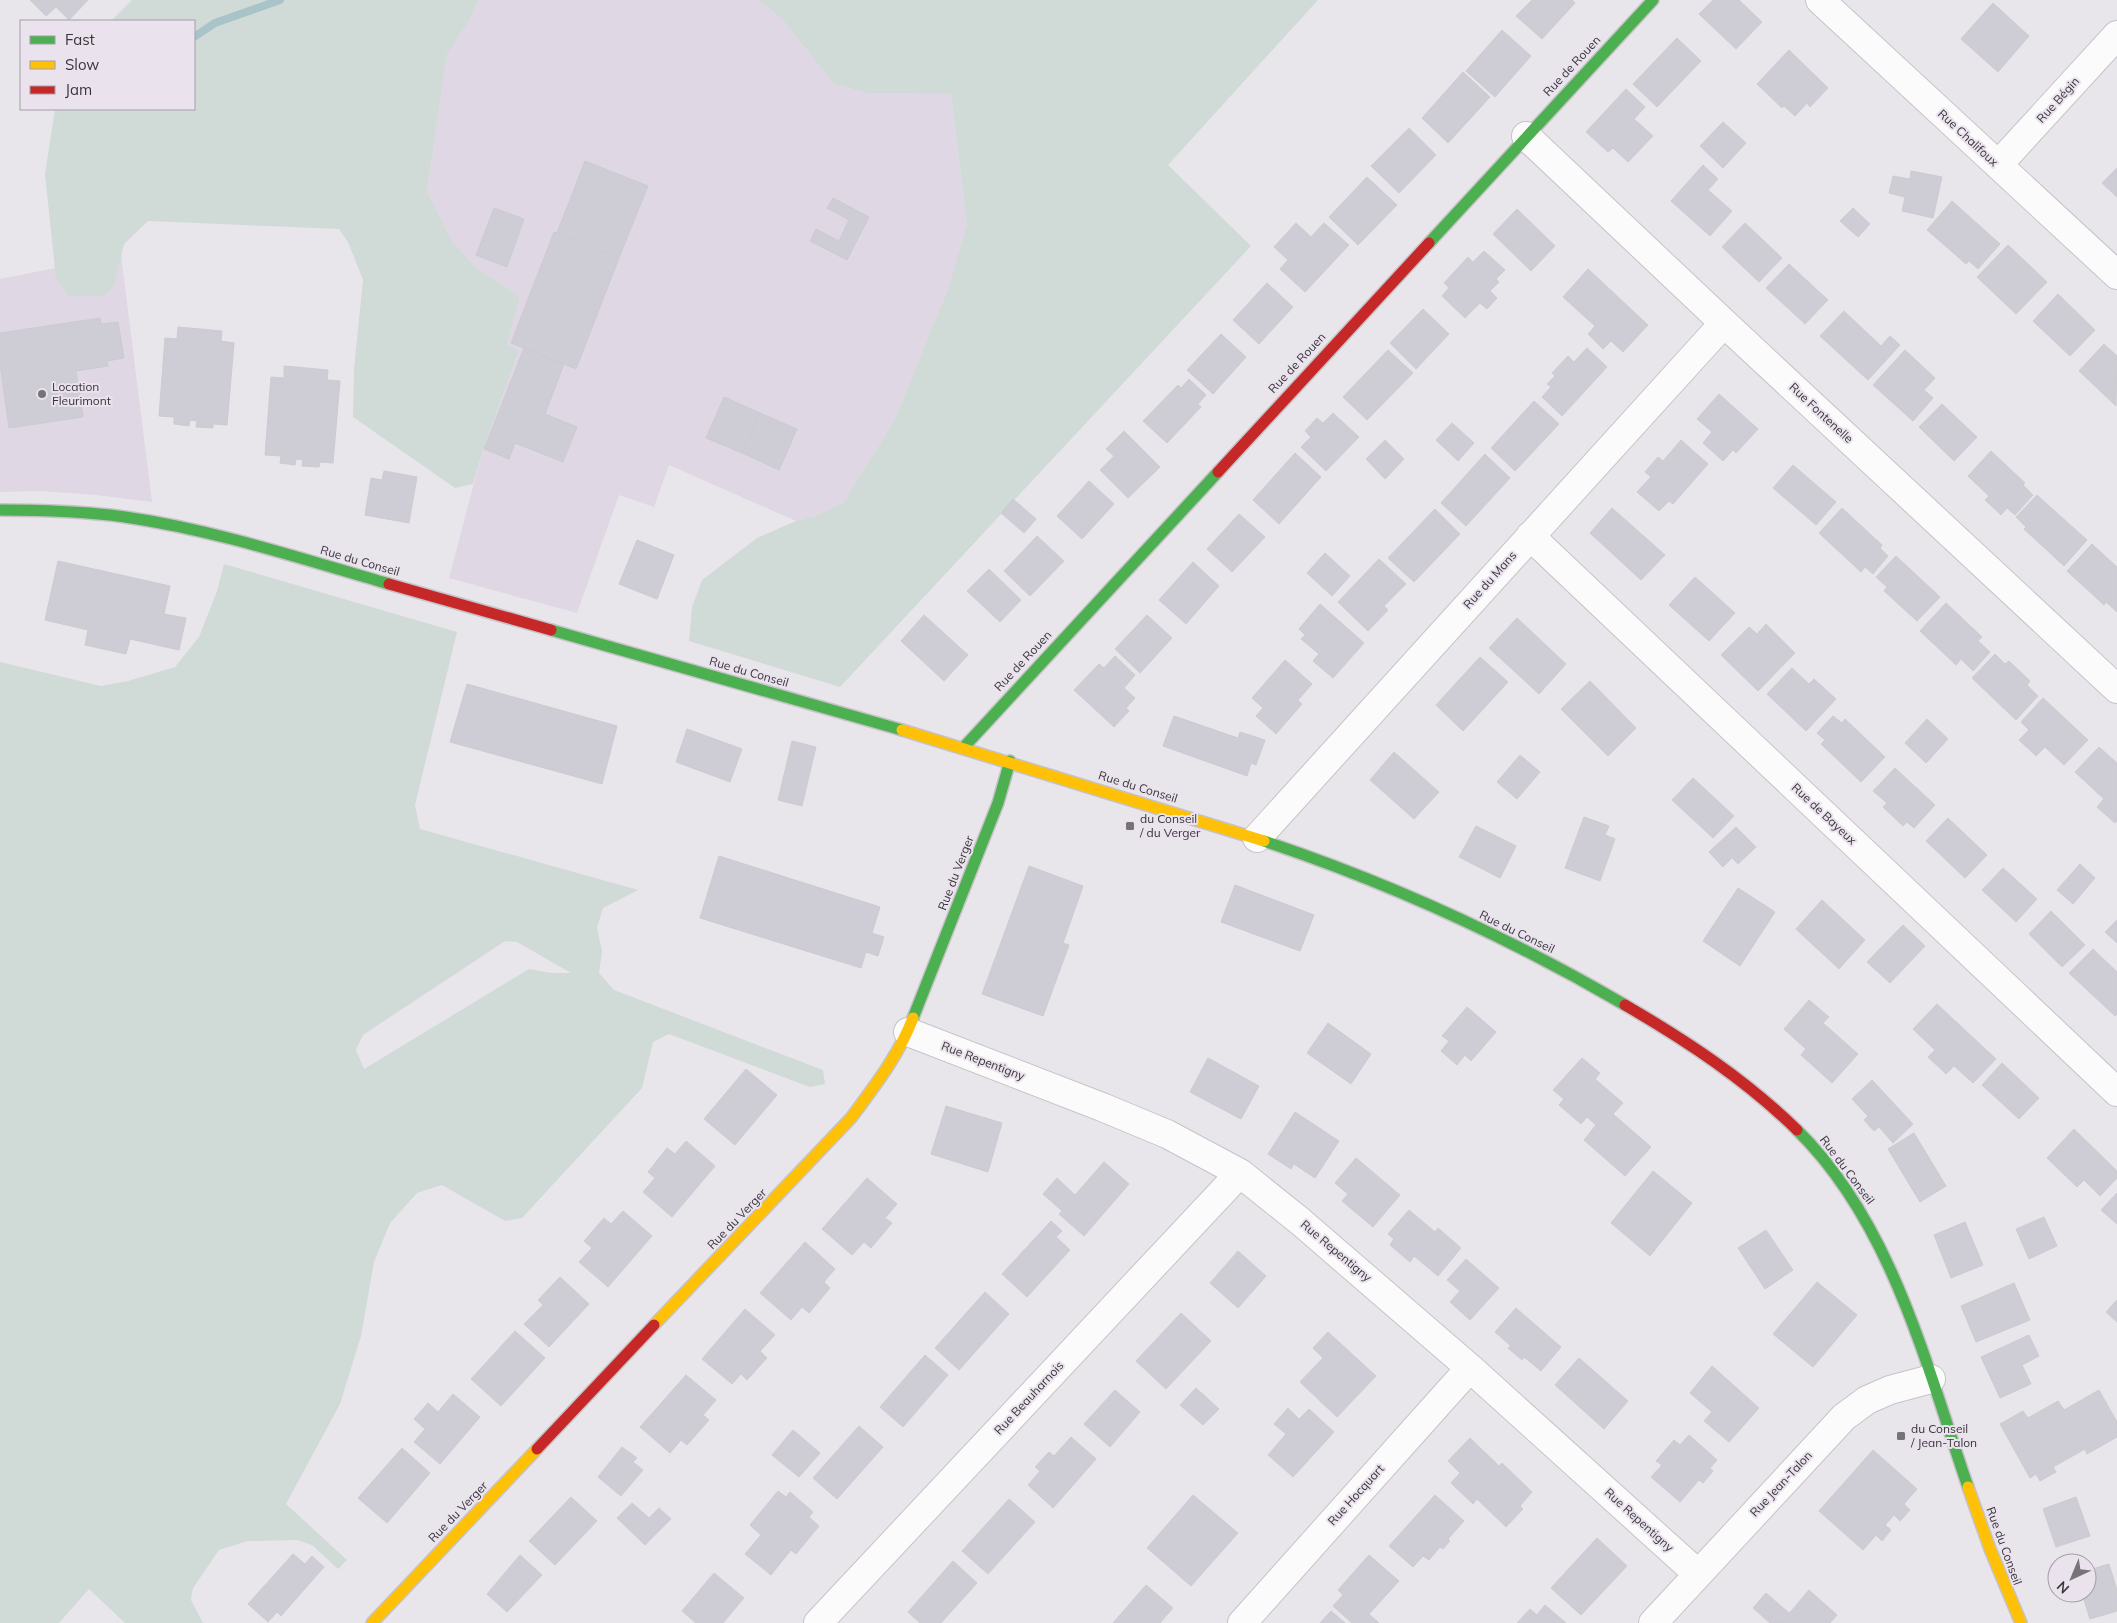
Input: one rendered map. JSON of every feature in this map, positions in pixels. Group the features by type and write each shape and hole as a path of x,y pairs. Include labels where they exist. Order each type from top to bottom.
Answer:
{"street":[{"name":"Rue de Rouen","path":"964,747 1653,0"},
{"name":"Rue Chalifoux","path":"1820,0 2117,275"},
{"name":"Rue Bégin","path":"1998,165 2117,35"},
{"name":"Rue Fontenelle","path":"1526,136 1724,324 2117,689"},
{"name":"Rue du Mans","path":"1257,838 1724,324"},
{"name":"Rue du Conseil","path":"0,510 58,510 97,513 170,524 305,560 1010,761 1257,838 1387,887 1512,944 1654,1020 1701,1050 1745,1082 1781,1114 1812,1144 1864,1214 1884,1256 1931,1379 2003,1585 2021,1623"},
{"name":"Rue de Bayeux","path":"1530,536 2117,1092"},
{"name":"Rue du Verger","path":"372,1623 851,1118 876,1085 908,1032 998,803 1010,761"},
{"name":"Rue Repentigny","path":"908,1032 1102,1106 1167,1134 1240,1174 1301,1222 1470,1368 1698,1574"},
{"name":"Rue Beauharnois","path":"818,1623 1240,1174"},
{"name":"Rue Hocquart","path":"1242,1623 1470,1368"},
{"name":"Rue Jean-Talon","path":"1653,1623 1844,1417 1867,1400 1890,1390 1931,1379"}],"shaded area":[{"path":"132,0 478,0 469,21 447,54 427,191 453,243 478,269 520,297 507,345 519,350 482,453 473,484 455,488 353,417 354,369 363,280 348,242 339,229 148,221 124,244 114,286 103,296 69,296 56,279 45,174 55,110 195,110 195,20 112,20"},
{"path":"478,0 758,0 782,19 833,83 865,93 951,94 967,224 948,289 895,419 844,502 815,516 796,521 669,465 654,507 619,495 577,613 449,578 482,453 519,350 507,345 520,297 478,269 453,243 427,191 447,54 469,21"},
{"path":"758,0 1318,0 1168,165 1251,246 840,687 689,641 692,607 702,580 757,538 796,521 815,516 844,502 895,419 948,289 967,224 951,94 865,93 833,83 782,19"},
{"path":"121,255 152,502 41,491 0,492 0,279"},
{"path":"224,564 457,632 415,805 420,829 638,890 603,908 597,928 602,951 599,973 614,990 823,1070 825,1084 810,1087 669,1034 653,1042 642,1088 522,1218 505,1221 442,1185 417,1193 390,1223 374,1262 361,1336 340,1404 286,1504 347,1560 338,1569 312,1545 297,1540 248,1541 219,1550 193,1588 191,1600 203,1623 125,1623 89,1589 59,1623 0,1623 0,662 101,686 128,681 175,667 199,637 217,591","holes":["505,941 517,942 571,973 552,973 529,969 364,1069 356,1050 363,1035"]}],"building":[{"path":"30,0 88,0 69,20 56,7 46,16"},
{"path":"1532,0 1572,0 1575,3 1542,39 1516,16"},
{"path":"1713,0 1739,0 1762,22 1736,49 1699,14"},
{"path":"1993,3 2029,36 1998,72 1961,39"},
{"path":"1502,30 1531,56 1495,97 1466,71"},
{"path":"1677,38 1701,61 1657,107 1633,84"},
{"path":"1789,50 1828,88 1810,107 1807,103 1795,116 1784,106 1782,108 1757,84"},
{"path":"1463,72 1490,97 1448,143 1422,118"},
{"path":"1626,89 1645,107 1634,119 1653,136 1628,162 1613,148 1608,152 1586,132"},
{"path":"1723,122 1746,143 1723,168 1700,146"},
{"path":"1409,128 1436,155 1399,193 1371,166"},
{"path":"585,161 648,186 619,258 557,233"},
{"path":"1703,165 1718,179 1708,190 1732,211 1710,236 1671,201"},
{"path":"2117,168 2117,197 2102,183"},
{"path":"1911,171 1942,177 1933,218 1902,211 1905,197 1889,193 1893,176 1910,179"},
{"path":"1367,177 1397,205 1358,245 1329,217"},
{"path":"833,198 869,217 847,260 810,241 816,229 839,241 849,220 827,208"},
{"path":"1952,201 2000,244 1978,269 1969,261 1966,264 1927,230"},
{"path":"494,208 524,219 507,267 476,255"},
{"path":"1853,208 1870,224 1858,237 1840,221"},
{"path":"1517,209 1555,246 1531,271 1493,234"},
{"path":"1296,223 1311,237 1324,223 1349,245 1305,292 1280,269 1288,260 1274,247"},
{"path":"1745,223 1782,258 1759,282 1722,247"},
{"path":"554,232 619,258 576,369 511,343"},
{"path":"2008,245 2047,282 2016,314 1977,277"},
{"path":"1484,251 1505,270 1496,279 1499,282 1490,291 1497,298 1487,309 1480,303 1465,318 1442,296 1449,288 1444,283 1468,257 1473,262"},
{"path":"1789,264 1828,300 1805,324 1766,288"},
{"path":"1588,269 1648,325 1623,352 1611,341 1603,349 1588,334 1595,326 1563,297"},
{"path":"1267,283 1293,307 1259,344 1233,320"},
{"path":"2058,294 2095,330 2070,356 2033,321"},
{"path":"1423,309 1449,334 1416,369 1390,343"},
{"path":"1844,311 1881,346 1890,336 1900,345 1868,380 1820,336"},
{"name":"Location Fleurimont","path":"100,318 101,324 118,322 124,358 107,361 108,366 76,371 83,417 9,428 0,364 0,333"},
{"path":"178,327 222,331 221,341 234,343 227,425 213,424 213,428 196,427 197,421 190,420 189,426 174,424 174,417 159,416 165,338 177,339"},
{"path":"1221,334 1246,357 1213,394 1187,370"},
{"path":"2104,344 2117,356 2116,406 2079,371"},
{"path":"524,348 564,364 545,414 577,427 563,462 515,443 509,459 484,449"},
{"path":"1587,348 1607,367 1562,416 1542,397 1551,387 1547,384 1555,376 1552,373 1568,356 1574,362"},
{"path":"1388,350 1413,373 1367,420 1343,397"},
{"path":"1905,350 1935,378 1924,390 1933,398 1913,421 1873,385"},
{"path":"284,366 328,370 327,380 340,381 333,463 320,462 319,467 302,466 303,460 296,459 295,465 280,463 281,456 265,455 271,377 284,378"},
{"path":"1189,379 1206,395 1198,404 1201,407 1167,443 1143,421 1178,385 1181,388"},
{"path":"1719,394 1758,429 1736,453 1733,450 1723,461 1703,443 1712,432 1697,419"},
{"path":"724,397 760,413 742,453 706,438"},
{"path":"1534,401 1559,424 1515,471 1491,448"},
{"path":"1942,404 1977,437 1954,461 1919,427"},
{"path":"760,413 797,429 779,470 742,453"},
{"path":"1333,413 1359,437 1326,471 1301,447 1311,437 1305,431 1317,418 1323,423"},
{"path":"1452,423 1474,443 1458,461 1436,440"},
{"path":"1124,431 1160,467 1128,498 1100,470 1114,456 1106,449"},
{"path":"1385,440 1404,459 1385,479 1366,459"},
{"path":"1681,440 1708,464 1673,504 1669,501 1659,511 1637,492 1651,477 1645,472 1658,457 1663,461"},
{"path":"1991,451 2025,483 2023,485 2033,495 2015,515 2007,508 2001,515 1985,500 1989,496 1968,476"},
{"path":"1295,453 1321,477 1279,524 1253,500"},
{"path":"1485,454 1510,478 1466,526 1441,503"},
{"path":"1793,465 1836,502 1816,525 1773,488"},
{"path":"384,471 417,477 409,523 365,515 371,478 382,480"},
{"path":"1089,481 1114,504 1082,539 1057,516"},
{"path":"2037,495 2087,540 2064,566 2024,529 2026,527 2016,517"},
{"path":"1013,499 1036,519 1024,533 1001,513"},
{"path":"1612,508 1665,555 1641,580 1590,533"},
{"path":"1842,508 1882,545 1880,548 1888,556 1873,574 1865,567 1861,572 1819,533"},
{"path":"1435,509 1460,534 1414,582 1388,558"},
{"path":"1239,514 1265,537 1232,572 1207,549"},
{"path":"1037,536 1064,561 1030,596 1004,571"},
{"path":"637,540 674,555 657,599 619,584"},
{"path":"2092,544 2117,567 2117,612 2106,602 2104,605 2067,571"},
{"path":"1325,553 1350,576 1332,596 1307,573"},
{"path":"1896,556 1940,597 1917,621 1884,591 1887,587 1876,577"},
{"path":"1379,559 1406,584 1384,606 1388,610 1368,631 1338,602"},
{"path":"58,561 170,586 164,614 186,618 179,650 130,639 126,654 85,645 88,630 45,620"},
{"path":"1193,562 1219,586 1186,624 1159,600"},
{"path":"989,569 1021,600 1000,622 967,591"},
{"path":"1695,577 1735,613 1709,641 1669,605"},
{"path":"1946,603 1982,637 1978,641 1990,652 1973,671 1961,659 1956,665 1920,631"},
{"path":"1320,604 1364,643 1333,678 1313,661 1319,654 1301,639 1305,635 1299,629"},
{"path":"924,615 968,655 944,681 901,641"},
{"path":"1147,615 1172,638 1140,673 1115,649"},
{"path":"1517,618 1566,664 1539,694 1489,648"},
{"path":"1766,624 1795,653 1758,691 1721,655 1749,627 1757,634"},
{"path":"1995,654 2005,664 2009,661 2030,681 2027,685 2038,696 2016,720 1972,678"},
{"path":"1115,656 1135,675 1124,688 1135,698 1126,708 1129,711 1114,727 1074,690 1099,664 1104,668"},
{"path":"1480,657 1508,682 1463,731 1436,705"},
{"path":"1285,660 1312,684 1298,700 1302,704 1276,734 1256,716 1263,708 1252,698"},
{"path":"1792,668 1809,684 1814,679 1836,699 1806,731 1767,694"},
{"path":"1590,681 1636,728 1608,756 1561,709"},
{"path":"467,684 617,726 602,784 450,742"},
{"path":"2043,698 2088,740 2064,765 2045,747 2036,756 2019,740 2029,730 2021,722"},
{"path":"1174,716 1238,738 1240,732 1265,740 1256,765 1251,763 1247,776 1163,746"},
{"path":"1833,716 1842,723 1845,719 1885,757 1861,782 1821,744 1825,740 1817,733"},
{"path":"1927,719 1948,739 1926,763 1905,743"},
{"path":"687,729 742,749 730,782 676,762"},
{"path":"792,741 816,747 802,806 778,800"},
{"path":"2099,747 2117,763 2117,821 2115,823 2097,807 2104,799 2075,772"},
{"path":"1394,752 1439,792 1414,819 1370,780"},
{"path":"1520,755 1540,772 1517,799 1497,782"},
{"path":"1895,768 1935,805 1914,828 1907,822 1903,826 1883,807 1887,803 1873,791"},
{"path":"1693,778 1734,816 1713,838 1672,800"},
{"path":"1584,817 1609,826 1605,835 1615,839 1600,881 1565,868"},
{"path":"1948,818 1987,855 1965,878 1926,841"},
{"path":"1476,826 1516,846 1500,878 1459,857"},
{"path":"1736,827 1756,847 1738,864 1732,858 1723,867 1709,852"},
{"path":"719,856 880,907 872,933 884,937 878,956 866,952 861,968 700,918"},
{"path":"2080,864 2095,878 2073,904 2057,890"},
{"path":"1029,866 1083,886 1063,943 1069,945 1043,1016 982,994"},
{"path":"2003,868 2037,899 2016,922 1982,890"},
{"path":"1235,885 1314,915 1300,951 1221,922"},
{"path":"1738,888 1775,912 1740,966 1703,941"},
{"path":"1822,900 1865,940 1839,969 1796,929"},
{"path":"2051,911 2085,945 2062,967 2029,934"},
{"path":"2117,920 2117,943 2105,932"},
{"path":"1903,925 1925,946 1890,983 1867,962"},
{"path":"2093,949 2117,972 2117,1014 2115,1016 2069,973"},
{"path":"1809,1000 1829,1017 1823,1023 1858,1054 1832,1083 1801,1055 1806,1049 1784,1029"},
{"path":"1937,1004 1996,1059 1973,1083 1954,1066 1946,1074 1928,1057 1935,1050 1913,1029"},
{"path":"1467,1007 1496,1032 1471,1061 1465,1055 1457,1065 1441,1051 1449,1041 1442,1036"},
{"path":"1328,1023 1371,1054 1351,1084 1307,1053"},
{"path":"1208,1058 1259,1086 1241,1119 1190,1092"},
{"path":"1582,1058 1600,1073 1595,1079 1623,1103 1613,1114 1651,1147 1625,1176 1584,1140 1596,1125 1587,1117 1581,1124 1559,1105 1564,1099 1553,1090"},
{"path":"2002,1063 2039,1098 2019,1119 1982,1085"},
{"path":"746,1069 777,1095 735,1145 704,1119"},
{"path":"1872,1080 1913,1124 1893,1143 1879,1127 1874,1131 1864,1120 1868,1116 1852,1099"},
{"path":"946,1106 1002,1123 988,1172 931,1154"},
{"path":"1295,1112 1339,1141 1315,1178 1294,1164 1291,1169 1268,1154"},
{"path":"2074,1129 2117,1171 2117,1178 2100,1196 2084,1180 2077,1187 2047,1158"},
{"path":"1914,1133 1946,1186 1920,1202 1888,1149"},
{"path":"686,1141 715,1166 672,1217 643,1192 655,1178 648,1172 667,1148 675,1154"},
{"path":"1356,1158 1400,1195 1373,1227 1342,1201 1348,1194 1335,1183"},
{"path":"1104,1162 1129,1184 1084,1236 1059,1214 1062,1211 1043,1194 1057,1178 1075,1195"},
{"path":"1653,1171 1692,1203 1650,1256 1611,1223"},
{"path":"867,1178 897,1204 885,1218 892,1223 871,1248 864,1242 852,1255 822,1229"},
{"path":"2117,1193 2117,1224 2101,1210"},
{"path":"1409,1210 1435,1232 1438,1228 1461,1248 1438,1276 1414,1256 1410,1262 1390,1245 1394,1239 1388,1234"},
{"path":"623,1211 652,1236 608,1287 579,1262 592,1248 584,1241 604,1218 611,1224"},
{"path":"2044,1217 2057,1246 2029,1259 2016,1229"},
{"path":"1051,1221 1062,1231 1056,1237 1070,1250 1027,1297 1002,1274"},
{"path":"1965,1222 1983,1265 1951,1278 1934,1235"},
{"path":"1766,1230 1793,1270 1765,1289 1738,1248"},
{"path":"805,1242 835,1269 824,1282 830,1288 809,1313 802,1307 791,1320 760,1293"},
{"path":"1238,1251 1266,1276 1238,1308 1210,1283"},
{"path":"1466,1259 1499,1288 1470,1320 1450,1302 1460,1291 1447,1280"},
{"path":"560,1277 589,1304 549,1347 524,1324 543,1305 538,1300"},
{"path":"1817,1282 1857,1315 1813,1367 1773,1334"},
{"path":"2014,1283 2030,1320 1976,1342 1961,1306"},
{"path":"985,1292 1009,1314 959,1370 935,1348"},
{"path":"2117,1300 2117,1322 2106,1312"},
{"path":"1516,1308 1561,1347 1541,1371 1524,1357 1522,1360 1508,1348 1511,1346 1495,1332"},
{"path":"745,1309 775,1335 760,1351 767,1358 747,1380 741,1374 732,1384 702,1359"},
{"path":"1181,1313 1211,1341 1166,1389 1136,1361"},
{"path":"515,1331 545,1358 501,1406 471,1379"},
{"path":"1328,1332 1376,1376 1337,1417 1300,1382 1323,1358 1313,1348"},
{"path":"2029,1335 2039,1356 2022,1365 2031,1384 2000,1398 1981,1357"},
{"path":"925,1355 948,1375 903,1427 880,1407"},
{"path":"1579,1358 1628,1401 1604,1429 1555,1385"},
{"path":"1712,1366 1759,1408 1729,1442 1704,1421 1712,1412 1690,1393"},
{"path":"686,1375 716,1400 703,1415 709,1420 687,1445 681,1440 670,1453 640,1427"},
{"path":"1196,1388 1219,1409 1203,1425 1180,1405"},
{"path":"1115,1390 1140,1412 1110,1447 1084,1424"},
{"path":"2099,1390 2117,1422 2117,1437 2087,1454 2085,1449 2053,1467 2056,1472 2040,1481 2036,1474 2030,1478 2000,1424 2023,1411 2028,1418 2058,1401 2064,1410"},
{"path":"453,1394 480,1417 440,1464 414,1442 425,1429 414,1419 428,1403 438,1412"},
{"path":"1288,1408 1299,1419 1309,1409 1334,1432 1293,1477 1268,1455 1286,1434 1274,1424"},
{"path":"859,1426 883,1447 837,1499 813,1478"},
{"path":"793,1430 820,1453 799,1477 772,1455"},
{"path":"1689,1435 1717,1460 1710,1468 1713,1471 1703,1483 1699,1480 1680,1502 1651,1477 1662,1465 1656,1461 1674,1440 1680,1445"},
{"path":"1071,1437 1096,1459 1053,1508 1028,1485 1040,1471 1035,1467 1049,1452 1054,1456"},
{"path":"1470,1438 1499,1466 1502,1463 1532,1492 1520,1506 1523,1509 1506,1527 1477,1499 1473,1504 1451,1483 1460,1473 1448,1461"},
{"path":"622,1447 637,1458 633,1462 643,1470 621,1496 598,1477"},
{"path":"402,1448 430,1473 387,1523 358,1498"},
{"path":"1873,1450 1917,1489 1904,1504 1910,1510 1900,1521 1894,1515 1885,1525 1891,1530 1882,1541 1876,1535 1863,1550 1819,1511"},
{"path":"778,1491 786,1497 790,1492 813,1512 809,1517 819,1526 796,1554 791,1550 771,1575 745,1554 761,1535 750,1525"},
{"path":"1193,1495 1238,1533 1191,1586 1147,1548"},
{"path":"1435,1495 1464,1521 1448,1539 1450,1541 1443,1549 1440,1547 1429,1560 1423,1556 1413,1567 1389,1546"},
{"path":"571,1497 597,1521 555,1565 529,1541"},
{"path":"2076,1497 2090,1536 2056,1547 2043,1509"},
{"path":"1009,1499 1035,1522 988,1574 962,1551"},
{"path":"632,1503 649,1518 659,1508 671,1519 645,1545 617,1518"},
{"path":"1597,1538 1627,1566 1581,1615 1551,1588"},
{"path":"293,1554 305,1564 312,1556 324,1567 281,1616 277,1612 268,1622 248,1604"},
{"path":"520,1555 542,1575 507,1612 487,1594"},
{"path":"1369,1555 1399,1581 1369,1614 1379,1623 1352,1623 1333,1606 1343,1595 1338,1590"},
{"path":"953,1561 977,1583 941,1623 920,1623 908,1612"},
{"path":"2109,1564 2117,1590 2117,1611 2090,1619 2085,1603 2097,1603 2097,1568"},
{"path":"714,1573 744,1598 723,1623 696,1623 682,1611"},
{"path":"1146,1585 1173,1608 1160,1623 1113,1623"},
{"path":"1809,1590 1837,1615 1830,1623 1781,1623"},
{"path":"1766,1593 1789,1613 1781,1623 1770,1623 1753,1608"},
{"path":"1545,1605 1566,1623 1517,1623 1530,1609 1537,1615"},
{"path":"1331,1611 1345,1623 1320,1623"}],"waterway":[{"path":"195,36 215,23 280,0"}],"traffic: fast":[{"path":"1429,243 1653,0"},
{"path":"964,747 1218,472"},
{"path":"0,510 94,513 192,529 389,584"},
{"path":"551,630 902,730"},
{"path":"913,1018 998,803 1010,761"},
{"path":"1264,841 1357,875 1449,914 1538,957 1625,1005"},
{"path":"1797,1130 1830,1167 1858,1208 1882,1252 1920,1345 1968,1487"}],"traffic: slow":[{"path":"902,730 1264,841"},
{"path":"654,1325 851,1118 893,1058 913,1018"},
{"path":"372,1623 537,1449"},
{"path":"1968,1487 1990,1549 2021,1623"}],"traffic: jam":[{"path":"1218,472 1429,243"},
{"path":"389,584 551,630"},
{"path":"1625,1005 1715,1062 1757,1094 1797,1130"},
{"path":"537,1449 654,1325"}],"place":[{"name":"Location Fleurimont","path":"42,394"},
{"name":"du Conseil / du Verger","path":"1130,826"},
{"name":"du Conseil / Jean-Talon","path":"1901,1436"}]}
